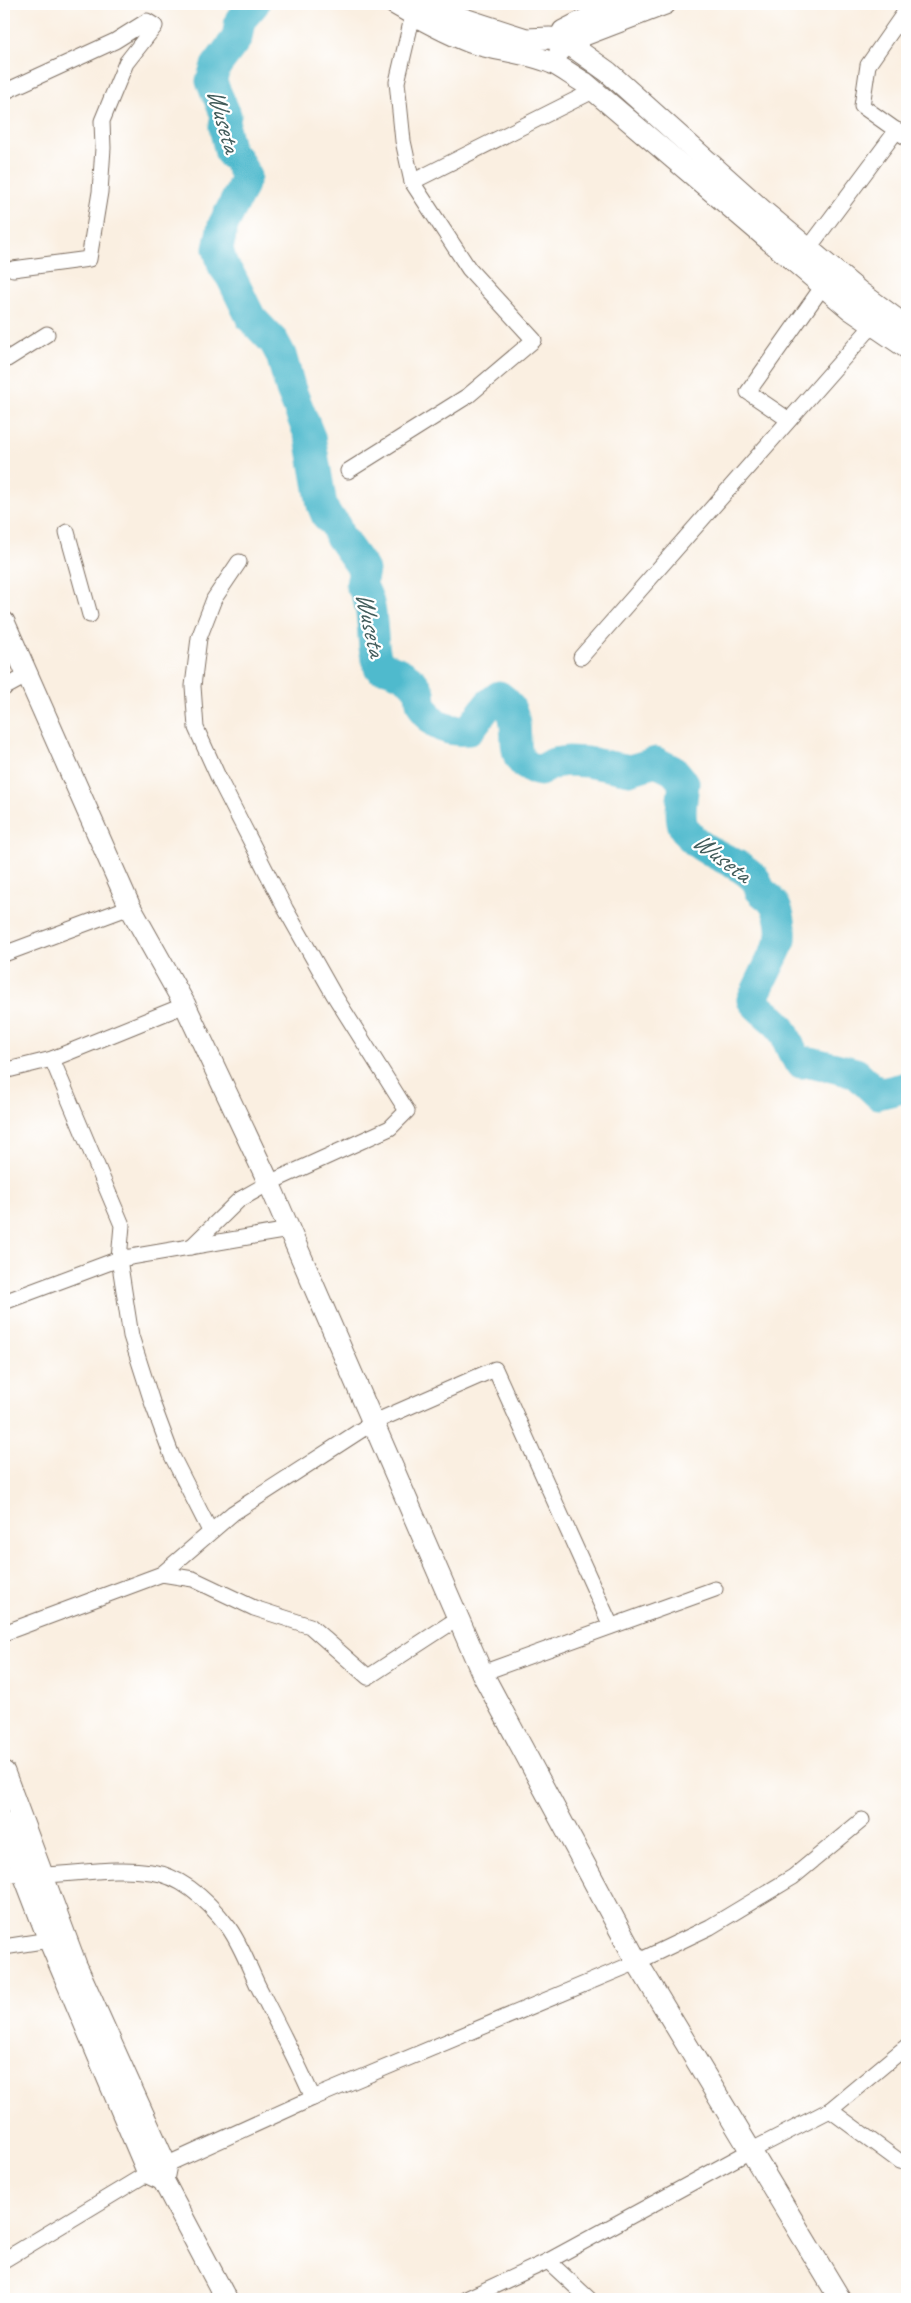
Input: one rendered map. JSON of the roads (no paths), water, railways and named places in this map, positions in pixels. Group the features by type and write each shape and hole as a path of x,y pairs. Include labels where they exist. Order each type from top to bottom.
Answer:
{"street":[{"path":"543,61 558,40 616,4"},
{"path":"412,7 452,15 526,39 558,40 665,4"},
{"path":"412,7 468,41 497,51 543,61 585,83 823,286 872,326 907,348"},
{"path":"348,471 469,395 534,340 469,269 412,182 403,141 397,82 412,7"},
{"path":"808,248 902,134 862,106 868,65 907,9"},
{"path":"4,92 115,41 147,21 155,26 126,63 102,122 103,148 100,192 89,259 13,269"},
{"path":"558,40 615,78 808,248 861,293 907,327"},
{"path":"412,182 588,94"},
{"path":"789,420 748,392 823,286"},
{"path":"581,657 872,326"},
{"path":"4,361 47,334"},
{"path":"67,532 90,615"},
{"path":"191,1247 239,1200 268,1183 390,1128 407,1111 334,995 286,910 220,781 196,728 192,686 199,638 214,599 239,562"},
{"path":"4,622 130,907 185,1005 268,1183 482,1673 637,1962 752,2150 840,2299"},
{"path":"4,688 28,675"},
{"path":"4,954 130,907"},
{"path":"4,1071 52,1059 185,1005"},
{"path":"52,1059 122,1224 120,1259 131,1336 172,1456 210,1531"},
{"path":"4,1302 120,1259 289,1230"},
{"path":"4,1633 162,1574 233,1513 302,1466 372,1423 495,1369 610,1626"},
{"path":"162,1574 193,1579 254,1608 310,1626 368,1677 457,1619"},
{"path":"482,1673 715,1589"},
{"path":"4,1772 49,1940 159,2173 226,2299"},
{"path":"4,2260 159,2173 313,2098 637,1962 710,1927 793,1877 862,1820"},
{"path":"4,1823 33,1876 76,1965 159,2173"},
{"path":"4,1872 33,1876 89,1871 152,1872 179,1882 202,1898 230,1929 294,2054 313,2098"},
{"path":"4,1947 49,1940"},
{"path":"466,2299 548,2260 830,2110 907,2046"},
{"path":"830,2110 899,2161 907,2163"},
{"path":"548,2260 589,2299"}],"waterway":[{"name":"Wuseta","path":"254,4 240,20 237,38 216,66 211,81 226,115 224,127 230,153 237,159 246,176 223,225 218,249 223,266 231,277 251,318 274,342 281,355 291,390 310,437 322,505 327,517 335,524 339,535 364,570 361,585 369,605 374,646 379,667 391,669 408,678 420,693 421,704 430,718 447,729 469,730 489,704 499,696 509,705 514,716 517,749 520,758 527,766 540,771 554,763 568,761 587,762 630,770 656,762 674,771 684,783 681,812 684,828 699,844 738,866 756,880 760,890 774,904 778,914 781,924 781,940 752,1000 781,1028 794,1055 801,1063 811,1062 856,1073 878,1094 907,1087"}]}
